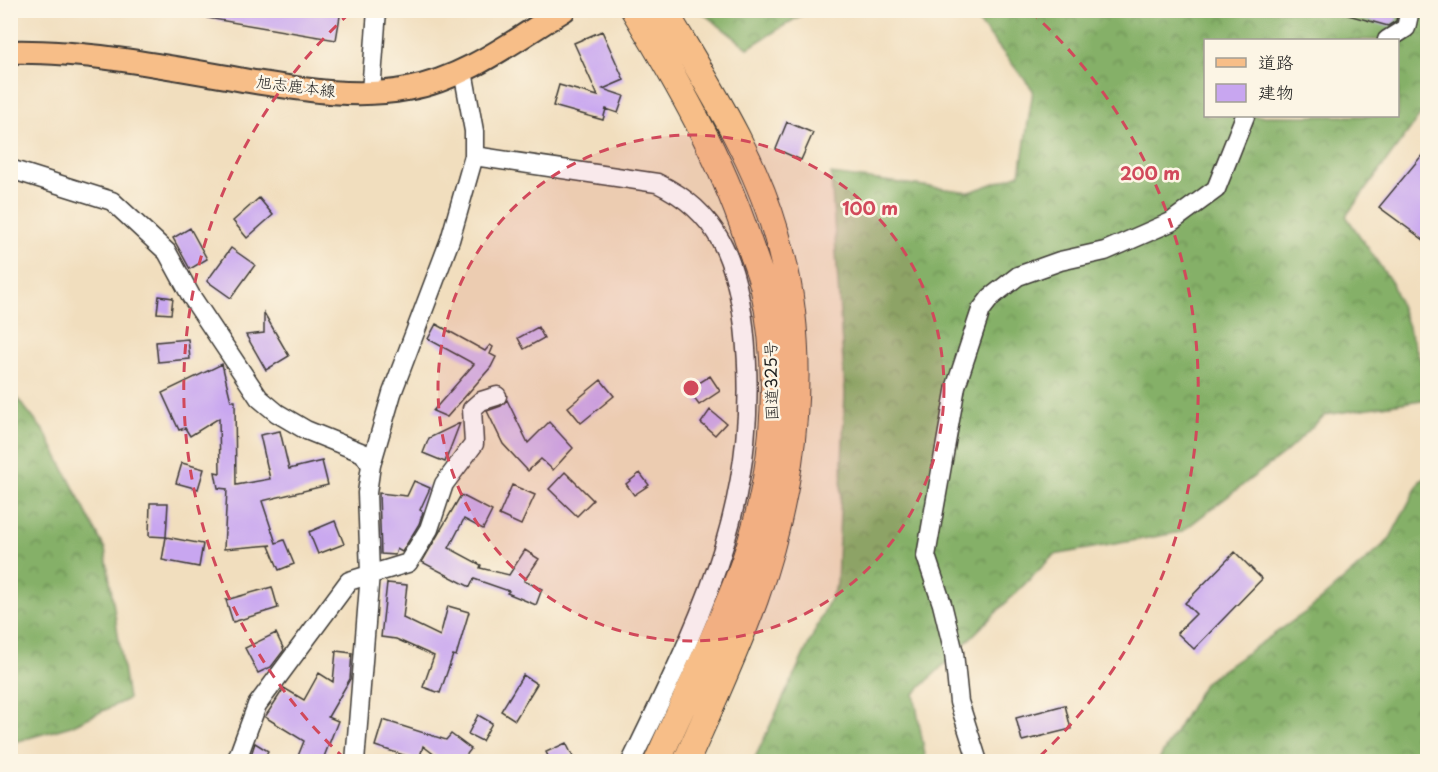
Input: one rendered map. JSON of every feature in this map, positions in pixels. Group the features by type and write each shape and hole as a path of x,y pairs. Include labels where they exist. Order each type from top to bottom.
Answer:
{"highway":[{"name":"国道325号","path":"634,10 682,91 712,150 740,215 763,283 772,338 770,454 765,485 739,578 657,762"},
{"name":"国道325号","path":"664,10 737,137 776,232 788,282 796,367 788,470 774,535 755,598 686,762"}],"main road":[{"name":"旭志鹿本線","path":"10,52 34,51 162,66 316,92 371,92 407,89 463,71 564,10"}],"street":[{"path":"371,92 377,10"},
{"path":"1389,39 1406,28 1410,10"},
{"path":"355,762 370,573 367,493 372,465 392,393 450,240 474,156 474,131 463,71"},
{"path":"978,762 959,702 954,653 942,604 926,556 956,386 981,310 991,297 1018,276 1060,261 1105,251 1171,222 1216,189 1245,117"},
{"path":"474,156 657,183 680,194 702,213 720,236 732,265 741,306 748,369 747,418 736,506 706,600 688,644 631,762"},
{"path":"10,169 112,201 167,252 191,296 259,398 277,413 306,429 363,453 372,465"},
{"path":"236,762 257,705 349,581 408,563 429,530 444,484 474,444 472,409 482,401 497,396"}],"green space":[{"path":"1423,10 1427,13 1427,106 1346,216 1392,283 1427,379 1427,399 1325,415 1285,453 1181,532 1054,555 914,694 926,761 753,762 837,584 845,393 831,174 970,192 1020,174 1033,90 970,11"},
{"path":"700,11 808,11 748,48"},
{"path":"10,389 46,434 105,549 128,699 71,726 11,743"},
{"path":"1427,477 1427,761 1158,761 1205,682 1310,609 1389,540 1420,481"}],"building":[{"path":"208,10 341,10 336,40 207,18"},
{"path":"1349,10 1398,10 1396,21 1388,26 1348,15"},
{"path":"602,31 624,80 603,89 624,96 618,113 606,109 603,120 553,106 559,85 598,96 574,43"},
{"path":"787,122 813,133 801,160 776,149"},
{"path":"1428,148 1428,243 1379,207"},
{"path":"259,198 273,215 247,238 233,221"},
{"path":"190,228 207,259 190,269 173,238"},
{"path":"231,248 255,265 231,298 207,281"},
{"path":"159,296 173,298 171,314 157,313"},
{"path":"264,313 289,356 266,370 246,335 264,333"},
{"path":"436,324 485,351 490,345 493,347 490,354 496,357 491,367 447,417 433,411 474,364 428,339"},
{"path":"538,327 544,338 524,349 518,338"},
{"path":"188,339 190,359 158,362 156,342"},
{"path":"222,364 231,401 235,401 236,485 270,479 260,435 280,431 289,469 322,461 328,485 262,501 276,543 284,540 294,564 279,570 269,546 272,545 224,549 227,489 218,488 215,472 220,473 219,418 190,436 185,428 179,430 162,393"},
{"path":"710,376 720,391 699,405 688,390"},
{"path":"601,380 614,396 581,423 568,407"},
{"path":"507,400 528,443 549,422 573,448 553,470 541,459 528,471 503,444 487,411 501,406"},
{"path":"710,410 726,423 715,435 701,423"},
{"path":"460,423 445,462 423,453 429,438"},
{"path":"182,463 204,469 198,489 176,483"},
{"path":"565,472 593,500 577,516 549,489"},
{"path":"640,473 649,485 634,495 626,484"},
{"path":"414,481 430,488 420,510 423,512 419,524 402,552 397,549 395,555 381,554 379,493 407,496"},
{"path":"512,485 535,495 521,525 499,515"},
{"path":"461,495 492,511 483,529 464,519 449,548 481,565 480,568 509,575 525,550 539,559 524,581 542,589 536,605 507,593 509,591 474,579 470,587 422,562"},
{"path":"150,503 168,503 166,537 149,536"},
{"path":"335,521 344,544 318,554 309,532"},
{"path":"166,537 203,544 199,567 162,560"},
{"path":"1235,552 1262,579 1194,649 1177,633 1196,614 1185,603"},
{"path":"387,583 407,585 403,618 440,636 448,606 469,612 456,656 453,655 440,693 423,687 434,656 396,639 381,637"},
{"path":"272,587 278,608 233,622 226,600"},
{"path":"276,633 284,650 271,667 258,673 245,648"},
{"path":"336,651 352,653 350,679 328,717 338,721 322,762 311,762 298,756 304,741 265,717 284,688 304,700 319,673 333,682"},
{"path":"523,675 537,684 515,720 501,711"},
{"path":"1065,705 1071,729 1022,741 1016,718"},
{"path":"478,715 492,723 482,741 468,734"},
{"path":"383,720 446,740 451,734 471,749 461,762 444,762 423,746 419,760 375,746"},
{"path":"255,743 268,751 262,762 250,758"},
{"path":"566,743 573,757 563,762 551,762 546,752"}]}
